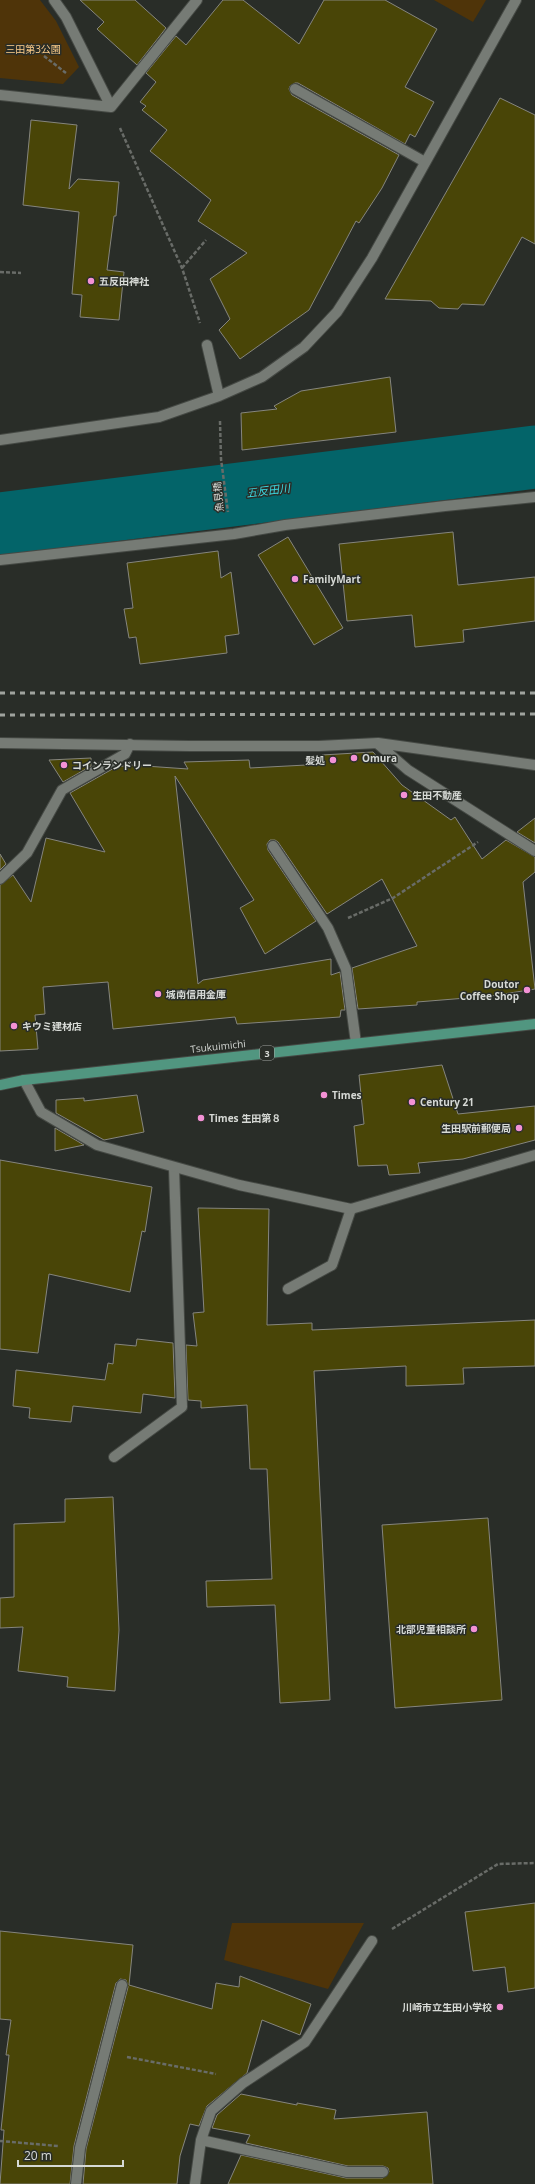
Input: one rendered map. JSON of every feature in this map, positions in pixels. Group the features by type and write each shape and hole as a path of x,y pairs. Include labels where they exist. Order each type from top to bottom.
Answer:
{"main road":[{"name":"Tsukuimichi","path":"0,1085 24,1080 535,1024"}],"street":[{"path":"54,0 66,17 111,107"},
{"path":"111,107 197,0"},
{"path":"0,440 159,417 218,396 262,377 304,347 338,312 372,258 516,0"},
{"path":"295,89 425,162"},
{"path":"0,95 111,107"},
{"path":"207,345 218,396"},
{"path":"0,560 234,534 284,525 535,497"},
{"path":"0,743 188,746 319,746 378,744 535,765"},
{"path":"0,879 27,853 62,790 125,754 130,744"},
{"path":"378,744 408,770 535,851"},
{"path":"273,846 328,928 346,969 356,1043"},
{"path":"24,1080 41,1112 97,1145 174,1168 351,1210 535,1155"},
{"path":"114,1457 182,1407 174,1168"},
{"path":"288,1289 332,1264 351,1210"},
{"path":"195,2184 201,2140 211,2111 244,2083 305,2042 372,1941"},
{"path":"76,2184 80,2148 122,1985"},
{"path":"201,2140 347,2172 383,2172"}],"path":[{"path":"111,107 182,268 207,345"},
{"path":"182,268 206,240"},
{"path":"0,272 21,273"},
{"name":"魚見橋","path":"218,396 223,471 228,514"},
{"path":"328,928 393,898 499,829"},
{"path":"372,1941 498,1864 535,1863"},
{"path":"104,2053 224,2076 244,2083"},
{"path":"0,2141 80,2148"}],"green space":[{"name":"三田第3公園","path":"0,0 40,0 56,21 79,67 63,84 0,78"},
{"path":"434,0 486,0 473,22"},
{"path":"232,1923 364,1923 328,1989 224,1960"}],"building":[{"path":"80,0 135,0 166,28 137,65 97,29 104,22"},
{"path":"223,0 243,0 299,44 324,0 385,0 437,29 405,87 434,102 415,137 410,134 405,144 298,83 290,86 289,89 292,95 399,155 382,188 359,223 356,221 309,310 240,359 219,330 230,319 210,279 247,253 198,221 211,200 150,151 167,130 142,110 146,106 140,102 156,82 146,73 176,36 186,45"},
{"path":"500,98 535,115 535,244 522,237 484,305 462,304 458,309 439,308 431,301 385,299"},
{"path":"31,120 77,125 69,189 78,179 119,182 116,216 114,216 107,270 124,272 119,320 80,317 82,295 72,294 79,212 23,205"},
{"path":"390,377 396,432 242,450 241,413 277,409 274,406 301,391"},
{"path":"453,532 458,585 535,577 535,621 463,630 464,642 415,647 412,615 347,621 339,544"},
{"path":"288,537 343,628 314,645 258,555"},
{"path":"218,551 221,578 231,572 239,634 225,636 227,653 140,664 136,637 129,638 124,609 133,608 127,563"},
{"path":"373,752 402,785 451,820 455,817 482,859 506,840 535,857 535,872 523,882 535,989 491,996 417,1002 417,1005 358,1009 352,968 417,946 382,879 327,914 278,842 275,840 270,840 267,844 268,850 316,921 265,954 240,908 254,900 175,776 198,984 203,980 331,959 331,975 340,972 345,1010 341,1010 340,1017 237,1024 235,1017 113,1029 108,982 43,987 45,1014 35,1015 38,1049 0,1051 0,885 13,875 31,902 46,838 105,852 70,793 116,767 131,765 188,769 184,762 249,760 250,768 325,764 322,755"},
{"path":"91,758 91,766 63,782 49,760"},
{"path":"535,818 535,843 517,832"},
{"path":"0,854 6,864 0,870"},
{"path":"442,1065 458,1114 535,1106 535,1140 463,1159 418,1163 420,1173 389,1175 387,1165 358,1166 354,1126 364,1124 359,1075"},
{"path":"137,1095 144,1132 104,1140 56,1113 56,1100 84,1098 84,1101"},
{"path":"55,1128 84,1145 55,1151"},
{"path":"0,1160 152,1187 145,1232 142,1231 130,1292 49,1274 38,1353 0,1349"},
{"path":"198,1208 269,1209 267,1325 312,1323 312,1330 535,1320 535,1366 463,1368 464,1384 406,1386 406,1366 314,1371 330,1700 280,1703 275,1605 207,1607 206,1581 272,1579 267,1469 250,1469 247,1405 201,1408 201,1401 188,1400 186,1345 197,1346 193,1313 204,1312"},
{"path":"137,1339 173,1343 175,1398 143,1394 141,1413 73,1406 71,1422 29,1418 30,1408 13,1406 16,1370 105,1380 108,1363 113,1364 115,1344 136,1346"},
{"path":"113,1497 119,1630 115,1691 67,1687 68,1677 18,1671 23,1627 0,1628 0,1598 14,1597 14,1524 65,1522 65,1499"},
{"name":"北部児童相談所","path":"488,1518 502,1700 395,1708 382,1525"},
{"path":"535,1903 535,1988 508,1992 505,1967 473,1971 465,1912"},
{"path":"0,1931 133,1945 129,1985 212,2009 216,1983 239,1987 240,1976 311,2004 300,2035 262,2020 247,2073 207,2106 199,2126 190,2124 180,2156 177,2184 83,2184 86,2149 128,1987 126,1980 120,1979 116,1983 74,2146 70,2184 0,2184 4,2130 1,2130 9,2055 6,2055 11,2020 0,2019"},
{"path":"241,2094 297,2105 297,2103 336,2110 334,2119 427,2112 433,2184 228,2184 241,2155 346,2178 383,2178 389,2172 388,2168 383,2166 348,2166 246,2143 250,2135 212,2128 217,2115"}],"waterway":[{"name":"五反田川","path":"0,524 535,457"}],"railway":[{"path":"0,693 535,693"},
{"path":"0,715 535,714"}],"place":[{"name":"五反田神社","path":"91,281"},
{"name":"FamilyMart","path":"295,579"},
{"name":"Omura","path":"354,758"},
{"name":"髪処","path":"333,760"},
{"name":"コインランドリー","path":"64,765"},
{"name":"生田不動産","path":"404,795"},
{"name":"Doutor Coffee Shop","path":"527,990"},
{"name":"城南信用金庫","path":"158,994"},
{"name":"キウミ建材店","path":"14,1026"},
{"name":"Times","path":"324,1095"},
{"name":"Century 21","path":"412,1102"},
{"name":"Times 生田第８","path":"201,1118"},
{"name":"生田駅前郵便局","path":"519,1128"},
{"name":"北部児童相談所","path":"474,1629"},
{"name":"川崎市立生田小学校","path":"500,2007"}]}
